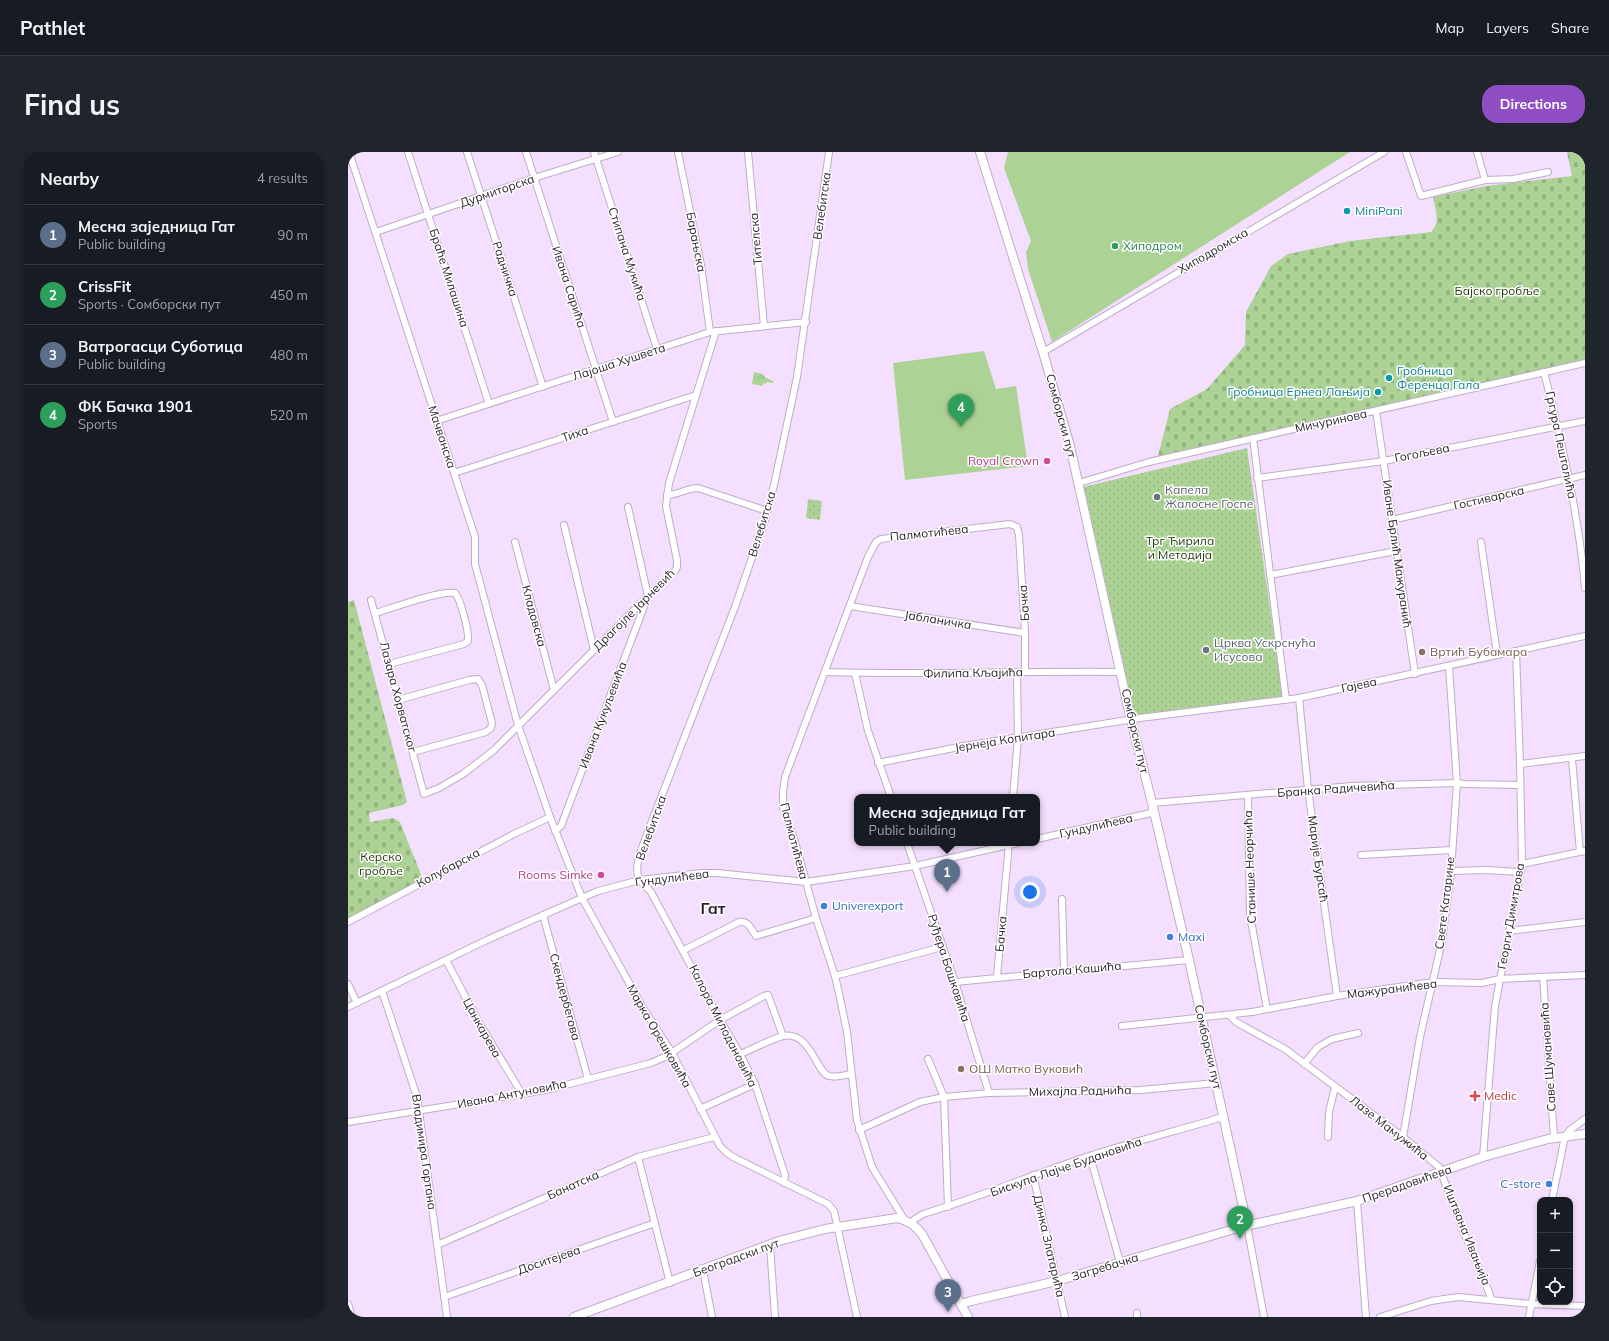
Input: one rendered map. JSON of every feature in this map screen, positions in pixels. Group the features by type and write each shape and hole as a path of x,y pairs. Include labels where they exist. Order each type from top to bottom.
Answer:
{"main road":[{"name":"Сомборски пут","path":"980,152 1062,415 1079,483 1131,720 1155,812 1248,1225"},
{"name":"Прерадовићева","path":"1248,1225 1357,1201 1483,1157 1554,1137 1585,1134"},
{"name":"Београдски пут","path":"574,1317 584,1315 770,1245 799,1236 838,1227 887,1219 907,1221"},
{"path":"907,1221 922,1234 968,1317"},
{"name":"Загребачка","path":"961,1304 1057,1281 1248,1225"}],"street":[{"name":"Мачванска","path":"349,152 475,537 475,564 518,725"},
{"name":"Браће Милашина","path":"408,152 489,404"},
{"name":"Радничка","path":"467,152 542,387"},
{"name":"Ивана Сарића","path":"526,152 612,422"},
{"name":"Стипана Мукића","path":"594,152 658,349"},
{"name":"Дурмиторска","path":"376,232 534,178 618,152"},
{"name":"Барањска","path":"678,152 713,331"},
{"name":"Тителска","path":"748,152 764,326"},
{"name":"Велебитска","path":"640,880 637,875 638,861 735,607 755,551 767,510 797,377 829,152"},
{"name":"Хиподромска","path":"1043,352 1384,152"},
{"path":"1406,152 1421,196 1485,180 1513,179 1548,172"},
{"path":"1477,152 1485,180"},
{"name":"Лајоша Хушвета","path":"436,421 713,331 806,322"},
{"name":"Драгојле Јарневић","path":"424,794 439,788 462,774 493,751 648,596 674,573 677,567 677,560 666,506 667,495 713,331"},
{"name":"Мичуринова","path":"1079,483 1150,462 1585,363"},
{"name":"Гргура Пешталића","path":"1544,372 1569,479 1579,533 1585,588"},
{"name":"Тиха","path":"454,473 696,395"},
{"name":"Иване Брлић Мажуранић","path":"1376,411 1415,674"},
{"name":"Гогољева","path":"1257,478 1384,461 1585,421"},
{"path":"1253,438 1286,700"},
{"name":"Гостиварска","path":"1392,520 1585,475"},
{"path":"667,495 698,488 767,510"},
{"path":"628,507 648,596"},
{"name":"Палмотићева","path":"907,1221 872,1167 859,1130 847,1032 835,976 783,807 785,777 868,557 876,542 881,539 1010,524 1017,527 1019,535"},
{"path":"564,525 594,650"},
{"name":"Бачка","path":"1019,535 1026,634 1025,671"},
{"name":"Кладовска","path":"515,542 554,690"},
{"path":"1481,542 1497,654"},
{"path":"1270,575 1396,551"},
{"path":"376,614 433,596 455,593 459,600 468,632 469,638 466,643 389,664"},
{"name":"Ивана Кукуљевића","path":"556,832 560,826 577,783 648,596"},
{"name":"Лазара Хорватског","path":"371,600 424,794"},
{"name":"Јабланичка","path":"850,606 1026,634"},
{"path":"630,614 635,616 638,621"},
{"name":"Гајева","path":"1131,720 1299,698 1585,636"},
{"name":"Георги Димитрова","path":"1483,1157 1494,1014 1508,931 1522,864 1516,651"},
{"name":"Свете Катарине","path":"1403,1137 1420,1037 1442,941 1451,871 1457,783 1449,666"},
{"name":"Филипа Кљајића","path":"825,672 940,674 1025,671 1121,672"},
{"path":"1013,794 1018,738 1017,672"},
{"path":"856,673 868,731 889,794"},
{"path":"398,700 469,680 478,679 482,685 492,723 491,728 486,732 413,752"},
{"name":"Марије Бурсаћ","path":"1299,698 1308,789 1337,996"},
{"name":"Јернеја Копитара","path":"878,763 920,754 1131,720"},
{"name":"Марка Орешковића","path":"518,725 550,817 582,898 643,1008 672,1053 714,1137 726,1152 784,1183 828,1204 834,1212 838,1227 857,1317"},
{"path":"1520,764 1572,759 1585,756"},
{"path":"1522,864 1582,852 1572,759"},
{"name":"Бранка Радичевића","path":"1152,803 1308,789 1457,783 1520,785"},
{"name":"Станише Неорчића","path":"1248,795 1250,915 1267,1009"},
{"name":"Гундулићева","path":"1040,838 1155,812"},
{"name":"Колубарска","path":"348,922 442,871 550,817"},
{"name":"Руђера Бошковића","path":"908,846 955,982 989,1093"},
{"name":"Гундулићева","path":"348,1007 446,960 598,891 640,880 702,873 717,873 806,882 915,866 1000,846"},
{"name":"Бачка","path":"997,977 1009,846"},
{"path":"1361,855 1452,850"},
{"path":"1451,871 1486,870 1520,872"},
{"name":"Калора Милодановића","path":"640,880 651,892 684,950 755,1084 785,1176 784,1183"},
{"path":"1062,899 1064,971"},
{"name":"Скендербегова","path":"543,915 588,1079"},
{"path":"684,950 743,921 747,923 756,936 816,918"},
{"path":"1508,931 1585,922"},
{"path":"835,976 942,947"},
{"name":"Цанкарева","path":"446,960 485,1034 522,1094"},
{"name":"Бартола Кашића","path":"955,982 1189,960"},
{"name":"Мажуранићева","path":"1122,1026 1229,1015 1337,996 1432,982 1482,983 1500,979 1585,975"},
{"name":"Саве Шумановића","path":"1543,977 1554,1137"},
{"path":"348,984 357,1002"},
{"name":"Владимира Гортана","path":"382,991 415,1088 447,1317"},
{"name":"Ивана Антуновића","path":"348,1122 522,1094 651,1063 672,1053 720,1020 764,996 768,996 783,1036"},
{"name":"Лазе Мамужића","path":"1229,1015 1236,1022 1285,1049 1403,1137 1439,1167 1441,1172"},
{"path":"1304,1064 1318,1047 1332,1039 1358,1033"},
{"path":"740,1054 783,1036 792,1036 803,1042 811,1051 824,1073 828,1076 851,1074"},
{"path":"928,1059 944,1097 948,1206"},
{"name":"Михајла Раднића","path":"859,1130 920,1102 944,1097 989,1093 1140,1090 1216,1083"},
{"path":"700,1109 755,1084"},
{"name":"Лазе Мамужића","path":"1328,1137 1329,1112 1335,1087"},
{"name":"Бискупа Лајче Будановића","path":"907,1221 923,1214 1002,1188 1033,1175 1090,1156 1223,1117"},
{"path":"1553,1197 1565,1136 1570,1130 1585,1119"},
{"name":"Банатска","path":"436,1245 638,1157 714,1137"},
{"path":"1090,1156 1120,1262"},
{"path":"638,1157 670,1283"},
{"name":"Иштвана Ивањија","path":"1441,1172 1491,1299"},
{"name":"Динка Златарића","path":"1033,1175 1065,1317"},
{"path":"1357,1201 1366,1317"},
{"name":"Доситејева","path":"444,1297 655,1223"},
{"name":"Сомборски пут","path":"1248,1225 1264,1317"},
{"path":"770,1245 775,1317"},
{"path":"1529,1317 1538,1269"},
{"path":"703,1270 712,1317"},
{"path":"1380,1317 1431,1301 1458,1298 1491,1299 1531,1304 1585,1306"},
{"path":"348,1307 352,1317"}],"green space":[{"name":"Хиподром","path":"1008,152 1350,152 1052,342 1028,269 1026,252 1031,241 1004,168"},
{"name":"Бајско гробље","path":"1567,152 1585,152 1585,362 1326,422 1158,456 1170,409 1207,389 1245,345 1246,312 1271,266 1288,254 1350,241 1431,232 1437,220 1433,197 1486,186 1572,176"},
{"path":"984,351 996,389 1016,386 1028,466 905,480 893,363"},
{"path":"754,372 763,374 766,378 773,381 773,383 766,382 766,384 763,383 763,386 752,384"},
{"name":"Трг Ћирила и Методија","path":"1247,448 1283,699 1135,717 1083,487"},
{"path":"808,499 822,501 820,520 806,518"},
{"name":"Керско гробље","path":"354,600 407,802 403,805 369,813 370,822 393,818 400,822 423,879 348,922 348,602"}],"place":[{"name":"MiniPani","path":"1347,211"},
{"name":"Хиподром","path":"1115,246"},
{"name":"Гробница Ференца Гала","path":"1389,378"},
{"name":"Гробница Ернеа Лањија","path":"1378,392"},
{"name":"ФК Бачка 1901","path":"961,427"},
{"name":"Royal Crown","path":"1047,461"},
{"name":"Капела Жалосне Госпе","path":"1157,497"},
{"name":"Црква Ускрснућа Исусова","path":"1206,650"},
{"name":"Вртић Бубамара","path":"1422,652"},
{"name":"Rooms Simke","path":"601,875"},
{"name":"Месна заједница Гат","path":"947,892"},
{"name":"Univerexport","path":"824,906"},
{"name":"Maxi","path":"1170,937"},
{"name":"ОШ Матко Вуковић","path":"961,1069"},
{"name":"Medic","path":"1475,1096"},
{"name":"C-store","path":"1549,1184"},
{"name":"CrissFit","path":"1240,1239"},
{"name":"Ватрогасци Суботица","path":"948,1312"}],"district":[{"name":"Гат","path":"713,908"}]}
